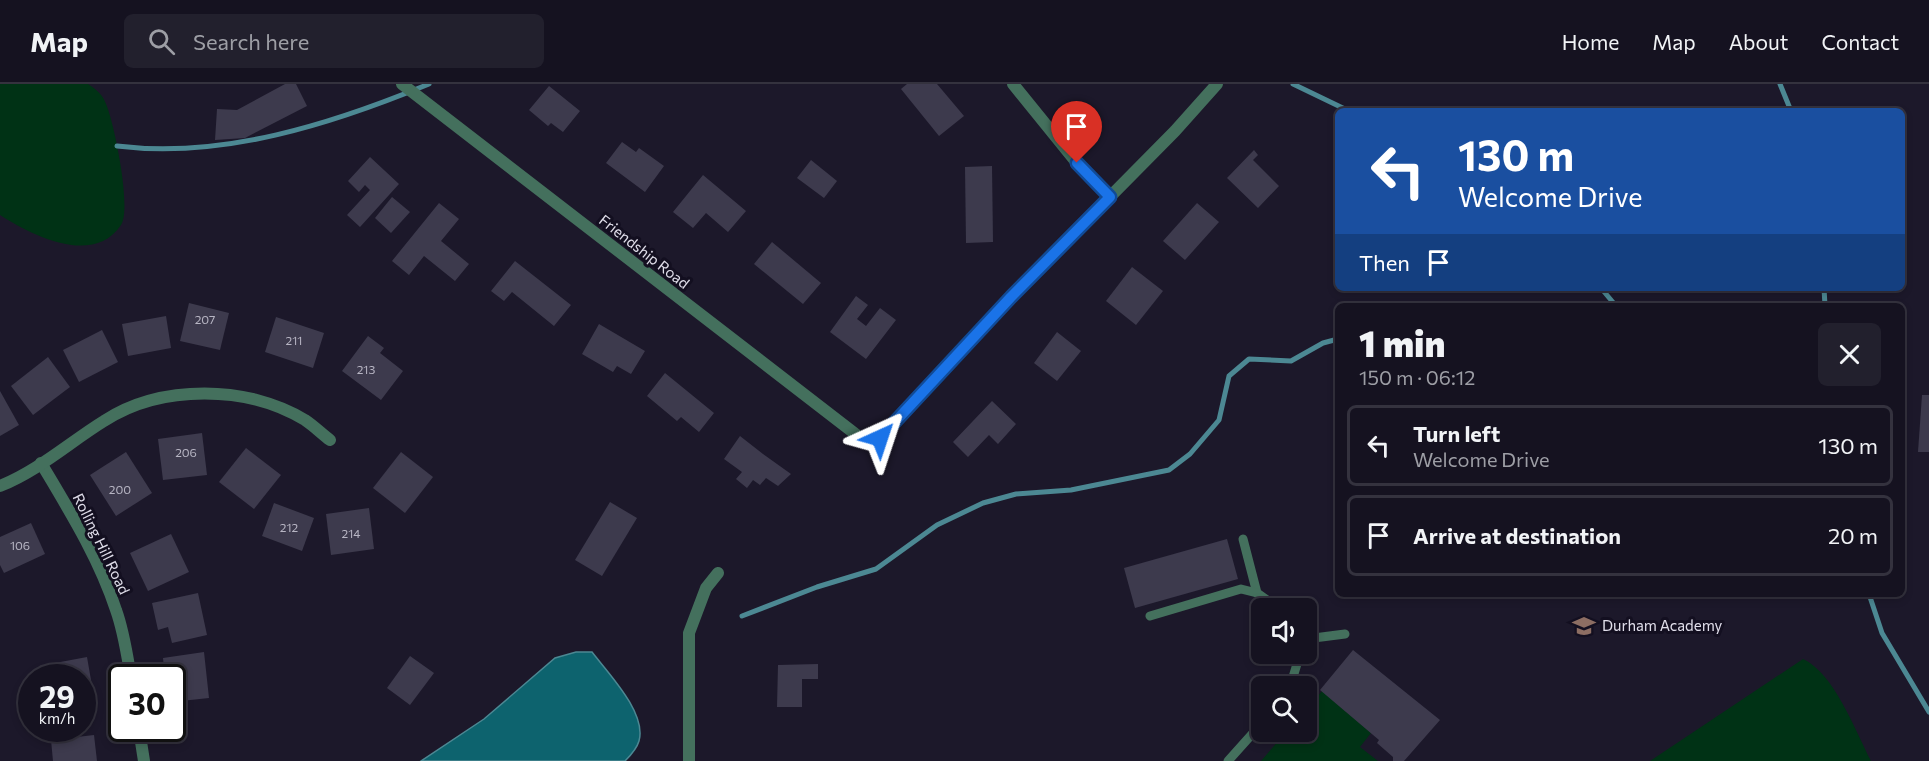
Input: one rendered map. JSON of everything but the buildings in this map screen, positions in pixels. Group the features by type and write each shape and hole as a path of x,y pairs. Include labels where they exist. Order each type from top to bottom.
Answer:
{"street":[{"name":"Friendship Road","path":"402,84 858,436 871,441 880,438 1011,297 1110,197"},
{"path":"1013,84 1077,163 1110,197 1217,84"},
{"path":"0,486 41,463 106,419 143,404 179,395 222,393 273,406 305,420 330,440"},
{"name":"Rolling Hill Road","path":"41,463 87,543 107,584 117,612 127,664"},
{"path":"688,761 689,633 706,588 718,573"},
{"path":"141,742 144,761"}],"lane":[{"path":"1243,539 1257,593"},
{"path":"1150,616 1241,589 1257,593 1264,598"},
{"path":"1317,638 1345,634"},
{"path":"1228,761 1251,735"}],"shaded area":[{"path":"0,84 88,84 101,95 105,101 117,146 123,184 124,216 121,225 109,237 95,244 79,246 62,243 28,231 0,215"},
{"path":"576,652 592,652 632,706 640,730 639,741 625,761 421,761 484,719 555,658"},
{"path":"1803,659 1814,666 1834,689 1871,761 1650,761"},
{"path":"1322,691 1371,733 1360,747 1378,761 1261,761 1277,742 1317,742 1317,697"}],"waterway":[{"path":"117,146 157,149 237,143 316,125 429,84"},
{"path":"1293,84 1343,108"},
{"path":"1780,84 1790,108"},
{"path":"1604,291 1614,303"},
{"path":"1824,291 1825,303"},
{"path":"742,616 817,587 876,569 937,525 983,503 1016,494 1071,490 1169,470 1190,454 1219,420 1229,376 1249,359 1291,361 1323,343 1335,340"},
{"path":"1870,597 1882,633 1929,712"}],"place":[{"name":"Durham Academy","path":"1584,626"}],"route":[{"path":"880,438 1011,297 1110,197 1077,163"}]}
